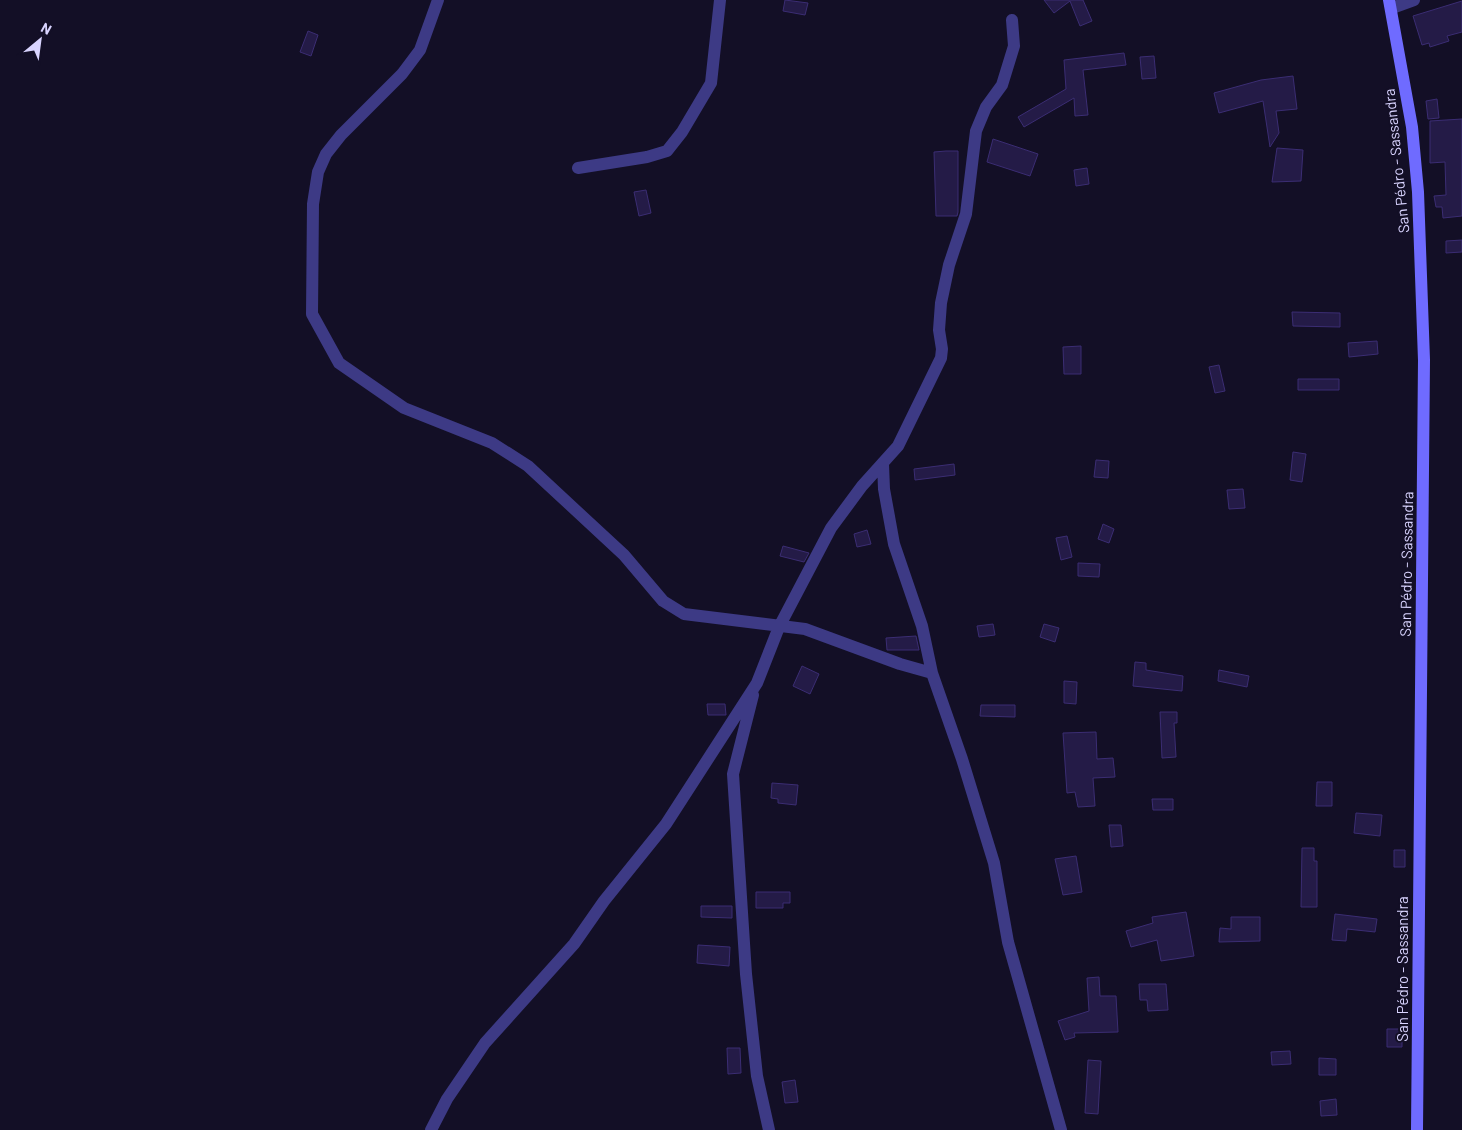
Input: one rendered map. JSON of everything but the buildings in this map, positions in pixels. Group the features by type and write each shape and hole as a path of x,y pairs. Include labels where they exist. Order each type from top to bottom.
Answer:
{"main road":[{"name":"San Pédro - Sassandra","path":"1390,4 1412,128 1418,192 1423,330 1424,520 1417,1130"}],"street":[{"path":"438,0 420,50 402,74 341,135 326,154 318,172 312,213 312,314 339,363 404,408 492,443 528,466 624,555 663,600 684,614 805,629 900,664 932,673"},
{"path":"578,168 647,157 667,151 682,132 711,83 720,0"},
{"path":"1390,4 1414,0"},
{"path":"769,1130 757,1076 746,974 733,774 757,682 779,627 830,528 862,486 898,446 941,358 942,349 939,330 941,303 949,265 966,214 976,131 986,107 1002,85 1014,46 1012,20"},
{"path":"883,464 884,489 894,544 922,626 932,673 962,759 994,863 1008,942 1061,1130"},
{"path":"431,1130 447,1099 486,1043 574,944 604,901 666,824 757,682"}]}
